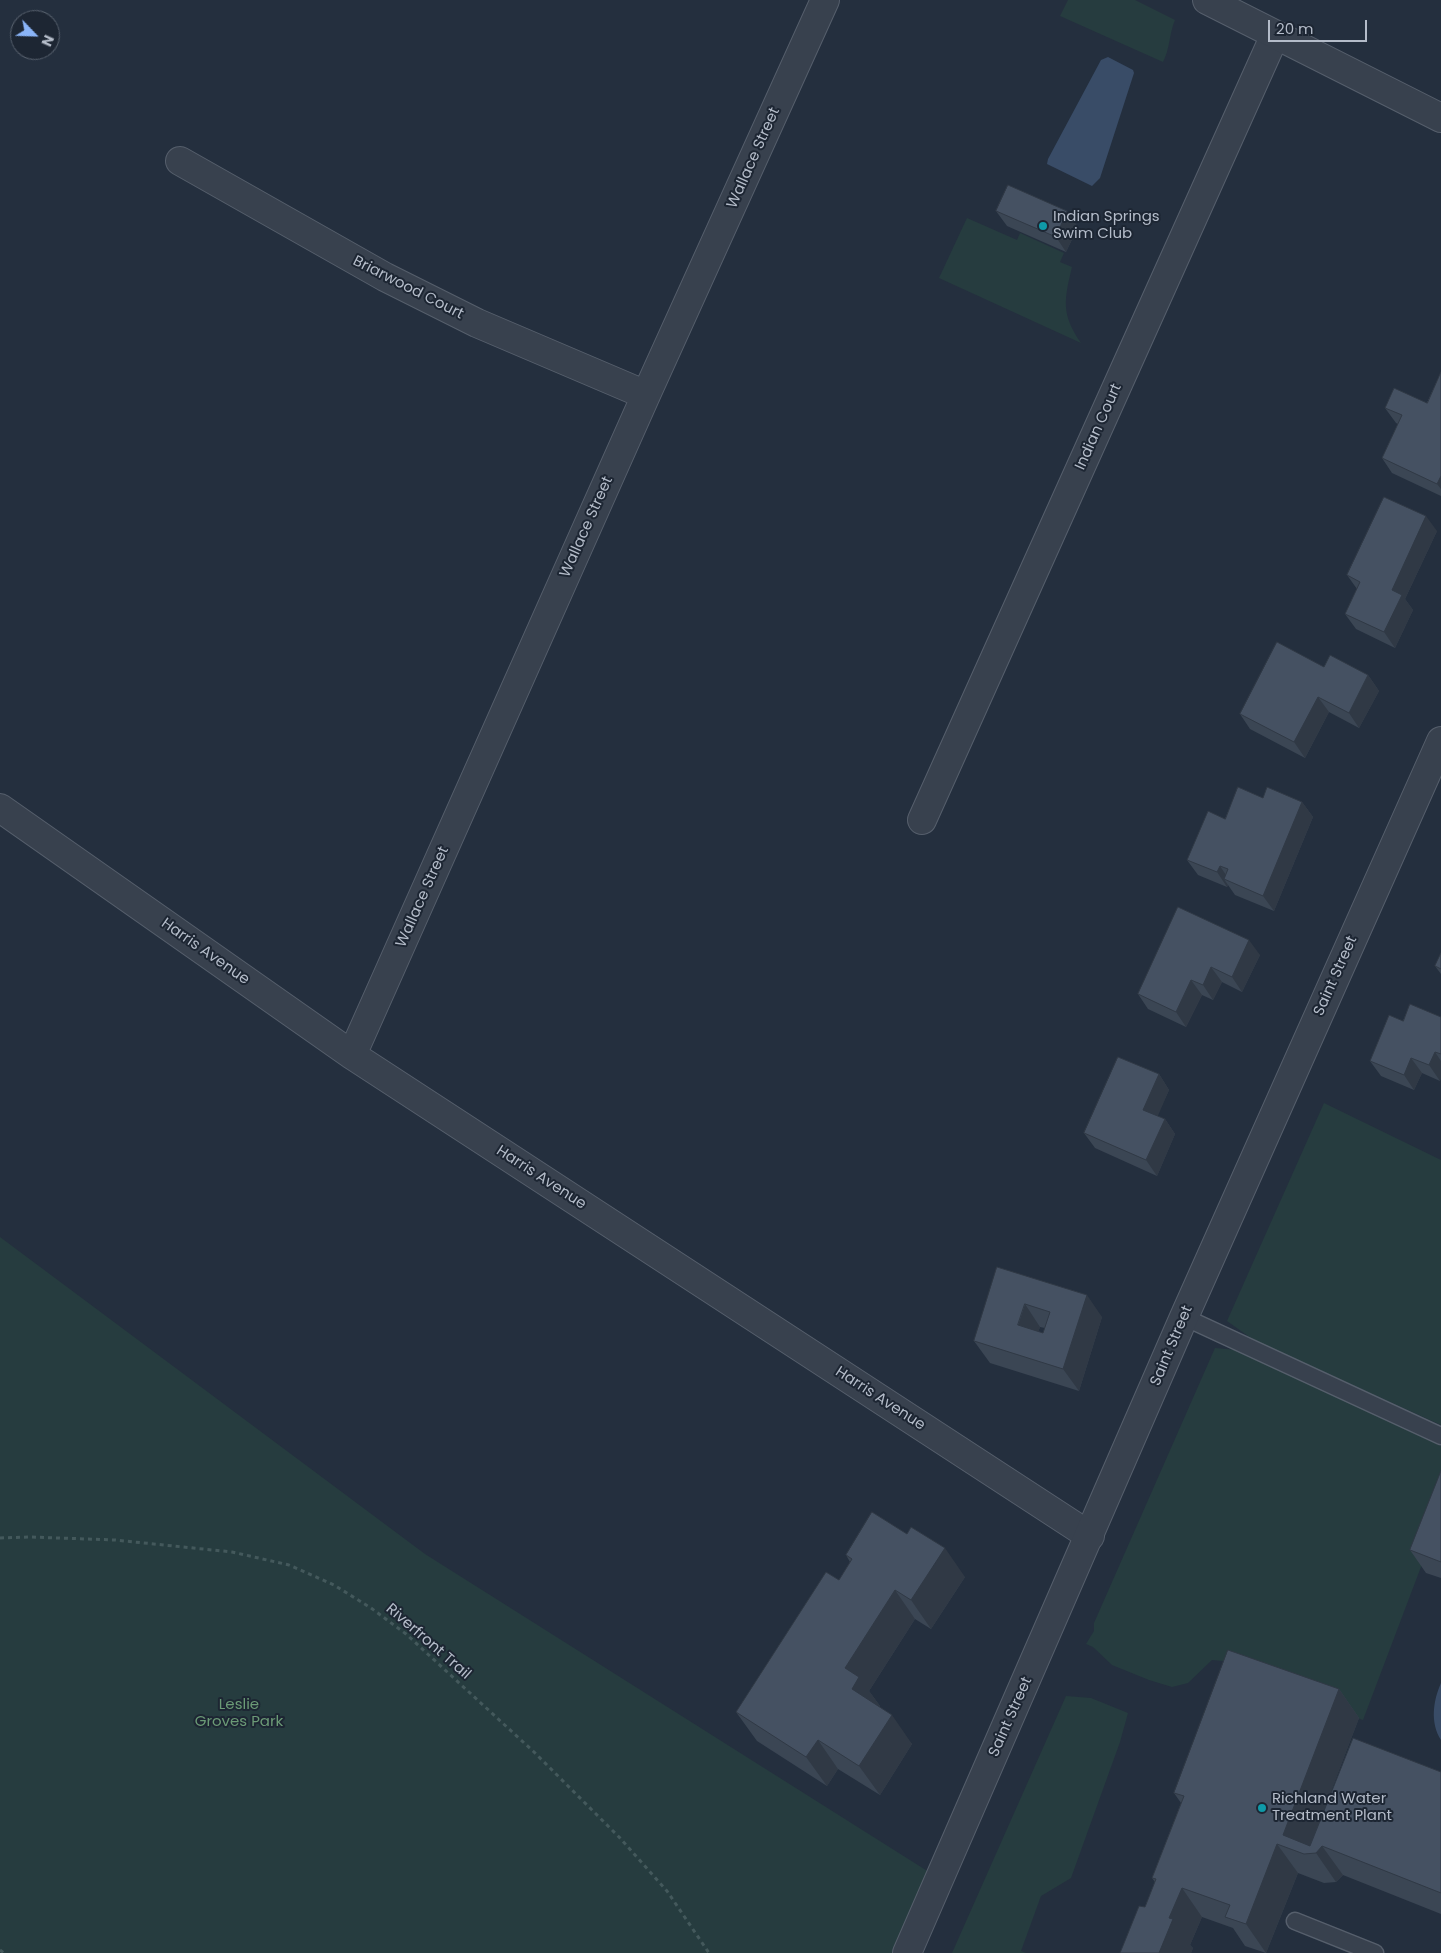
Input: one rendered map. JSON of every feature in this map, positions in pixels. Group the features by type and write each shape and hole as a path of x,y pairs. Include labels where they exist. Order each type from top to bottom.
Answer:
{"street":[{"name":"Wallace Street","path":"352,1055 646,395 825,0"},
{"path":"1206,0 1441,118"},
{"name":"Indian Court","path":"922,820 1276,35"},
{"name":"Briarwood Court","path":"180,161 384,278 477,322 646,395"},
{"name":"Saint Street","path":"907,1953 1184,1317 1441,740"},
{"name":"Harris Avenue","path":"0,808 352,1055 1090,1536"}],"lane":[{"path":"1184,1317 1441,1436"},
{"path":"1295,1921 1375,1953"}],"path":[{"name":"Riverfront Trail","path":"0,1538 30,1537 115,1540 232,1552 289,1565 334,1585 371,1608 406,1634 534,1752 619,1837 667,1891 709,1953"},
{"path":"0,1950 4,1953"}],"green space":[{"path":"1068,0 1135,0 1175,20 1163,62 1060,16"},
{"path":"967,218 1017,240 1020,233 1064,253 1060,262 1072,267 1066,298 1067,315 1081,343 939,278"},
{"path":"1324,1103 1441,1160 1441,1425 1255,1341 1227,1321"},
{"name":"Leslie Groves Park","path":"0,1237 425,1554 940,1879 907,1953 0,1953"},
{"path":"1215,1348 1237,1350 1441,1446 1441,1514 1363,1720 1248,1679 1252,1671 1223,1661 1212,1660 1188,1683 1172,1687 1112,1665 1093,1647 1086,1644 1094,1631 1094,1623"},
{"path":"1066,1696 1091,1698 1128,1713 1120,1742 1071,1878 1041,1896 1021,1951 1026,1953 952,1953"}],"water":[{"path":"1108,57 1133,70 1134,73 1100,178 1092,186 1047,164 1101,60"},
{"path":"1441,1683 1441,1740 1435,1726 1434,1712 1436,1697"}],"building":[{"path":"1008,185 1067,211 1056,237 996,211"},
{"path":"1441,372 1441,476 1437,484 1382,458 1402,415 1385,408 1394,388 1427,403"},
{"path":"1384,497 1426,516 1392,590 1402,595 1384,632 1345,614 1360,582 1347,575"},
{"path":"1277,642 1324,667 1330,655 1368,675 1349,713 1318,697 1294,742 1240,714"},
{"path":"1238,787 1263,798 1267,787 1302,802 1263,896 1224,879 1228,869 1220,866 1217,872 1187,860 1208,811 1225,819"},
{"path":"1178,907 1249,940 1232,977 1211,967 1203,985 1191,980 1176,1012 1138,994"},
{"path":"1441,953 1441,969 1435,966"},
{"path":"1410,1004 1441,1017 1441,1054 1435,1052 1429,1065 1411,1058 1404,1075 1370,1061 1389,1015 1403,1021"},
{"path":"1118,1057 1159,1074 1143,1110 1165,1119 1146,1160 1084,1133"},
{"path":"997,1267 1087,1295 1063,1369 974,1341","holes":["1025,1304 1050,1312 1043,1333 1018,1325"]},
{"path":"1441,1471 1441,1562 1410,1550"},
{"path":"872,1512 907,1534 911,1527 945,1548 911,1600 895,1590 845,1668 859,1677 852,1689 892,1715 859,1766 818,1740 806,1757 736,1712 826,1572 839,1580 852,1559 846,1555"},
{"name":"Richland Water Treatment Plant","path":"1228,1650 1339,1689 1283,1835 1310,1846 1353,1738 1441,1772 1441,1893 1322,1846 1316,1853 1304,1854 1277,1844 1246,1924 1225,1917 1230,1905 1182,1888 1169,1918 1173,1919 1159,1953 1120,1953 1139,1906 1145,1907 1156,1879 1152,1878 1184,1796 1174,1793"}],"place":[{"name":"Indian Springs Swim Club","path":"1043,226"},
{"name":"Richland Water Treatment Plant","path":"1262,1808"}]}
